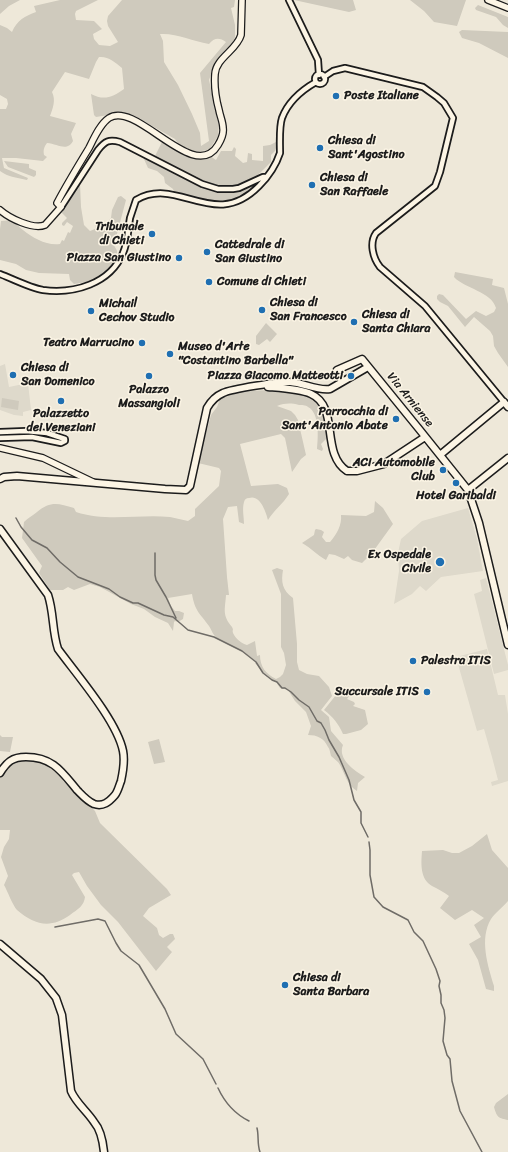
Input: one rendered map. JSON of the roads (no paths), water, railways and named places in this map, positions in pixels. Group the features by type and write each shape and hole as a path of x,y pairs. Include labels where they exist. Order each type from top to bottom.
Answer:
{"main road":[{"path":"0,210 7,216 23,223 42,226 46,224 61,207 57,203 64,188 101,127 109,118 114,116 119,115 143,125 168,142 193,155 199,157 204,156 215,150 224,128 218,104 215,74 219,63 239,40 241,35 242,0"},
{"path":"488,0 508,8"},
{"name":"Via Arniense","path":"342,382 337,370 362,359 468,490"},
{"path":"0,479 4,477 17,476 165,490 186,490 190,486 198,443 207,408 214,399 223,392 289,382 305,384 323,390 330,389 368,367"},
{"path":"258,386 307,392 319,399 327,413 333,450 340,464 347,471 357,471 384,464 425,437"},
{"path":"440,456 506,404"},
{"path":"0,448 43,458 95,483"},
{"path":"508,458 468,490 479,523 508,645"},
{"path":"0,529 48,596 52,608 55,638 58,649 104,711 116,732 123,751 124,764 117,792 106,803 94,804 82,796 56,766 43,759 29,757 13,758 0,773"},
{"path":"0,944 41,979 56,998 62,1015 71,1091 95,1123 102,1137 104,1152"}],"street":[{"path":"0,274 40,289 73,289 92,284 109,274 116,266 126,244 136,200 145,195 164,192 212,205 224,205 238,201 250,194 261,184 280,152 282,119 286,110 299,94 316,82 316,78 319,75 318,60 289,0"},
{"path":"316,82 319,84 323,83 325,79 324,77 333,71 345,68 423,87 444,103 452,118 440,172 435,186 376,233 372,244 376,260 380,267 393,280 425,306 506,404"},
{"path":"319,75 324,77"},
{"path":"61,207 98,150 105,142 109,141 120,142 202,184 218,189 233,189 266,177"},
{"path":"0,432 26,431 48,433 65,439 65,441 61,443 32,437 0,438"}],"waterway":[{"path":"16,518 21,527 32,540 47,548 60,562 78,577 109,589 120,597 133,603 138,603 164,615 173,617 188,630 214,637 242,651 256,662 263,673 277,682 282,688 285,688 291,692 309,707 317,721 321,723 339,757 349,780 354,800 361,812 361,823 368,837"},
{"path":"155,553 156,580 176,618"},
{"path":"369,842 370,875 374,897 383,907 408,920 414,932 423,941 436,969 440,981 439,986 441,1003 445,1018 443,1041 447,1055 450,1059 452,1081 460,1111 482,1152"},
{"path":"55,927 98,919 105,921 121,951 139,965 165,1009 176,1034 203,1059 216,1084"},
{"path":"218,1088 230,1107 249,1121"},
{"path":"257,1128 260,1152"}],"place":[{"name":"Poste Italiane","path":"336,96"},
{"name":"Chiesa di Sant'Agostino","path":"320,148"},
{"name":"Chiesa di San Raffaele","path":"312,185"},
{"name":"Tribunale di Chieti","path":"152,234"},
{"name":"Cattedrale di San Giustino","path":"207,252"},
{"name":"Piazza San Giustino","path":"179,258"},
{"name":"Comune di Chieti","path":"209,282"},
{"name":"Chiesa di San Francesco","path":"262,310"},
{"name":"Michail Cechov Studio","path":"91,311"},
{"name":"Chiesa di Santa Chiara","path":"354,322"},
{"name":"Teatro Marrucino","path":"142,343"},
{"name":"Museo d'Arte \"Costantino Barbella\"","path":"170,354"},
{"name":"Chiesa di San Domenico","path":"13,375"},
{"name":"Palazzo Massangioli","path":"149,376"},
{"name":"Piazza Giacomo Matteotti","path":"351,376"},
{"name":"Palazzetto dei Veneziani","path":"61,401"},
{"name":"Parrocchia di Sant'Antonio Abate","path":"396,419"},
{"name":"ACI Automobile Club","path":"443,470"},
{"name":"Hotel Garibaldi","path":"456,483"},
{"name":"Ex Ospedale Civile","path":"440,562"},
{"name":"Palestra ITIS","path":"413,661"},
{"name":"Succursale ITIS","path":"427,692"},
{"name":"Chiesa di Santa Barbara","path":"285,985"}]}
